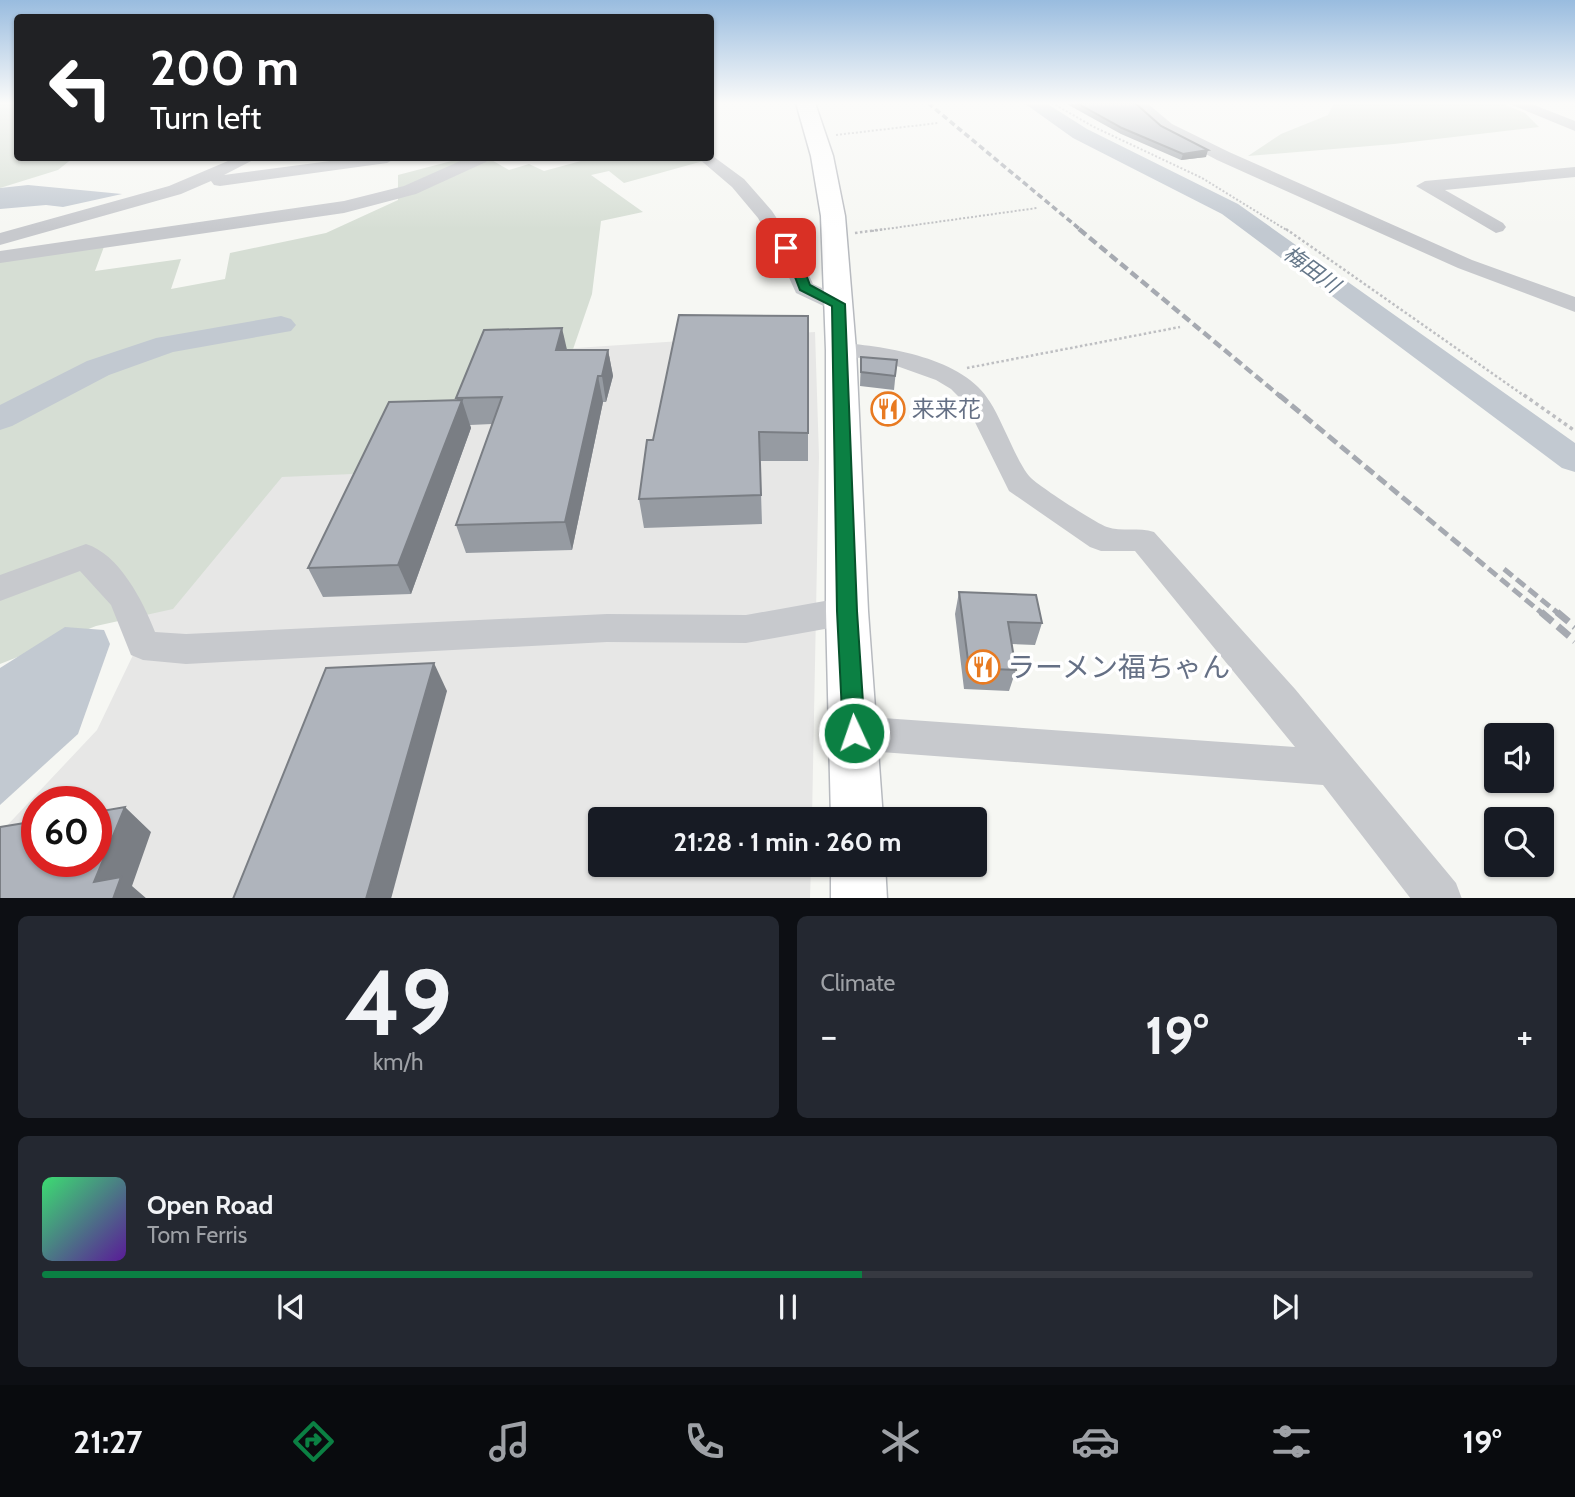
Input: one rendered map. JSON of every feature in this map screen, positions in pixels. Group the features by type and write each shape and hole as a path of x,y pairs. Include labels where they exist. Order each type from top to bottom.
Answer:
{"main road":[{"path":"818,145 833,216 841,350 847,611 857,807"},
{"path":"858,877 859,898"}],"street":[{"path":"1201,145 1465,264 1575,305"},
{"path":"0,239 182,187 241,161"},
{"path":"182,187 366,161"},
{"path":"0,257 344,207 410,190 473,161"},
{"path":"712,161 727,171 764,215 796,264 804,288 838,304"},
{"path":"1496,227 1425,186 1575,172"},
{"path":"841,350 883,353 945,375 960,384 977,401 1019,484 1101,539 1143,540 1282,701 1440,898"},
{"path":"0,588 86,556 125,599 143,645 186,649 607,628 746,629 847,611"},
{"path":"854,733 1333,767"}],"path":[{"path":"1130,145 1177,165 1224,190 1347,271 1575,431"},
{"path":"834,235 1037,208"},
{"path":"945,375 984,363 1180,327"}],"shaded area":[{"path":"0,145 14,145 14,161 69,161 58,170 0,188"},
{"path":"1265,145 1383,145 1248,156"},
{"path":"452,161 493,161 509,170 529,164 544,171 581,161 703,161 624,183 609,171 591,175 643,212 601,221 592,294 570,358 496,363 467,428 376,473 282,477 173,609 96,626 0,664 0,259 105,244 95,271 181,259 171,289 225,279 230,253 326,233 398,200 398,175"},
{"path":"28,185 122,194 63,207 46,205 0,209 0,188"},
{"path":"815,332 819,457 812,807 588,807 588,877 811,877 810,898 0,898 0,833 21,811 21,877 112,877 112,786 44,786 97,730 134,653 113,598 290,464 485,354"},
{"path":"65,627 104,630 110,644 78,734 0,805 0,668"}],"building":[{"path":"1162,145 1198,145 1208,150 1183,154"},
{"path":"679,315 808,316 808,433 759,432 761,495 639,499 647,440 653,440"},
{"path":"562,328 556,350 608,350 602,376 598,376 565,522 456,525 502,397 456,398 484,330"},
{"path":"861,357 897,360 895,376 861,372"},
{"path":"462,400 398,565 308,568 389,402"},
{"path":"959,592 1036,595 1042,623 1008,622 1016,670 969,668"},
{"path":"434,663 366,898 233,898 326,668"},
{"path":"125,807 112,838 112,809"},
{"path":"21,824 21,877 96,877 94,882 121,877 113,898 0,898 0,827"}],"waterway":[{"name":"梅田川","path":"1103,145 1230,209 1575,460"},
{"path":"0,419 98,368 167,344 281,325"}],"railway":[{"path":"978,145 1082,231"},
{"path":"1079,229 1281,397"},
{"path":"1279,395 1543,614"},
{"path":"1504,569 1559,614"},
{"path":"1541,612 1575,641"},
{"path":"1557,612 1575,627"}],"place":[{"name":"来来花","path":"888,409"},
{"name":"ラーメン福ちゃん","path":"983,667"}],"route":[{"path":"786,248 796,264 804,288 838,304 847,611 854,733"}]}
